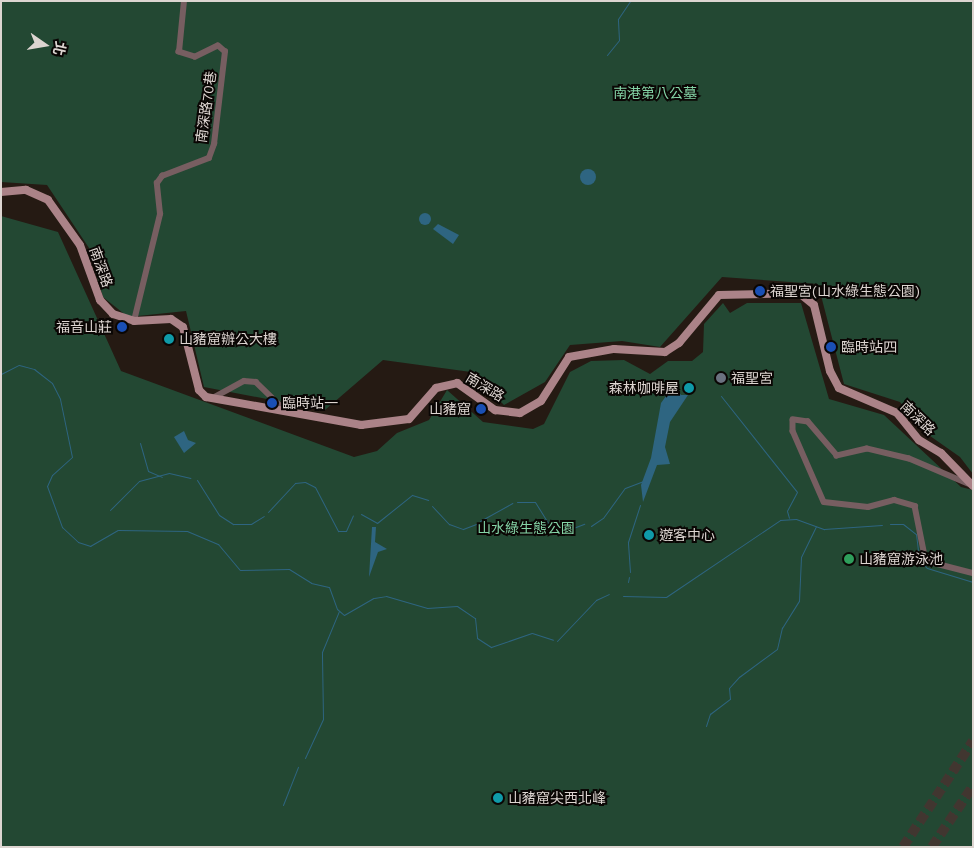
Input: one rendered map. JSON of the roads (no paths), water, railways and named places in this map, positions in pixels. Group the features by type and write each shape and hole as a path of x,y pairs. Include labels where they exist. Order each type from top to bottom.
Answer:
{"main road":[{"name":"南深路","path":"1,192 26,190 48,200 80,245 103,304 118,317 134,321 165,318 180,324 187,336 199,390 212,398 352,426 398,421 416,415 436,388 457,383 490,407 520,413 541,401 569,357 614,350 666,352 679,343 719,295 800,293 814,305 830,371 839,388 897,412 970,485"}],"street":[{"name":"南深路70巷","path":"134,321 160,214 157,183 162,176 209,158 214,144 225,52 218,46 195,57 179,52 184,1"},
{"path":"212,398 244,381 256,382 268,398 291,414"},
{"path":"970,485 909,459 867,449 837,456 815,429 800,417 791,426 824,502 868,507 894,500 915,506 926,561 973,573"}],"water":[{"path":"588,169 596,177 588,185 580,177"},
{"path":"423,213 427,213 431,219 427,225 423,225 419,221 419,217"},
{"path":"438,224 459,235 453,244 433,229"},
{"path":"674,385 681,395 688,395 670,422 665,447 670,464 657,465 643,502 641,485 651,458 661,403"},
{"path":"184,431 188,440 196,443 184,453 174,437"},
{"path":"372,527 376,527 375,542 387,549 378,552 369,577"}],"waterway":[{"path":"607,55 619,40 618,19 630,1"},
{"path":"1,374 19,365 34,369 52,383 60,399 72,457 52,475 47,486 62,527 78,542 90,546 118,530 187,531 218,544 240,570 289,569 311,583 329,587 337,609 344,615 374,598 386,596 427,608 457,606 475,618 477,638 491,647 532,633 553,640"},
{"path":"721,396 797,492 787,511 789,518"},
{"path":"140,443 148,471 162,477"},
{"path":"110,510 139,481 169,473 190,478"},
{"path":"197,480 219,515 233,524 251,524 264,516"},
{"path":"591,526 603,518 625,488 643,481"},
{"path":"268,512 295,483 305,482 315,487 338,531 346,531 353,515"},
{"path":"361,514 377,523 412,495 428,500"},
{"path":"517,502 535,502 548,523"},
{"path":"480,521 512,503"},
{"path":"630,572 628,542 640,505"},
{"path":"432,506 449,524 463,529 476,524"},
{"path":"623,596 666,597 780,520 796,519 824,529 882,525"},
{"path":"550,527 560,533 584,524"},
{"path":"890,524 903,524 916,534 919,560 927,568 973,582"},
{"path":"706,726 710,714 730,699 729,688 739,677 777,649 782,628 799,601 801,557 816,526"},
{"path":"628,582 629,577"},
{"path":"557,641 596,600 609,594"},
{"path":"305,758 323,719 322,652 339,611"},
{"path":"283,805 298,767"}],"tunnel":[{"path":"903,847 973,741"},
{"path":"932,847 973,786"}],"place":[{"name":"福聖宮(山水綠生態公園)","path":"760,291"},
{"name":"福音山莊","path":"122,327"},
{"name":"山豬窟辦公大樓","path":"169,339"},
{"name":"臨時站四","path":"831,347"},
{"name":"福聖宮","path":"721,378"},
{"name":"森林咖啡屋","path":"689,388"},
{"name":"臨時站一","path":"272,403"},
{"name":"山豬窟","path":"481,409"},
{"name":"遊客中心","path":"649,535"},
{"name":"山豬窟游泳池","path":"849,559"},
{"name":"山豬窟尖西北峰","path":"498,798"}],"park label":[{"name":"南港第八公墓","path":"655,93"},
{"name":"山水綠生態公園","path":"526,528"}]}
